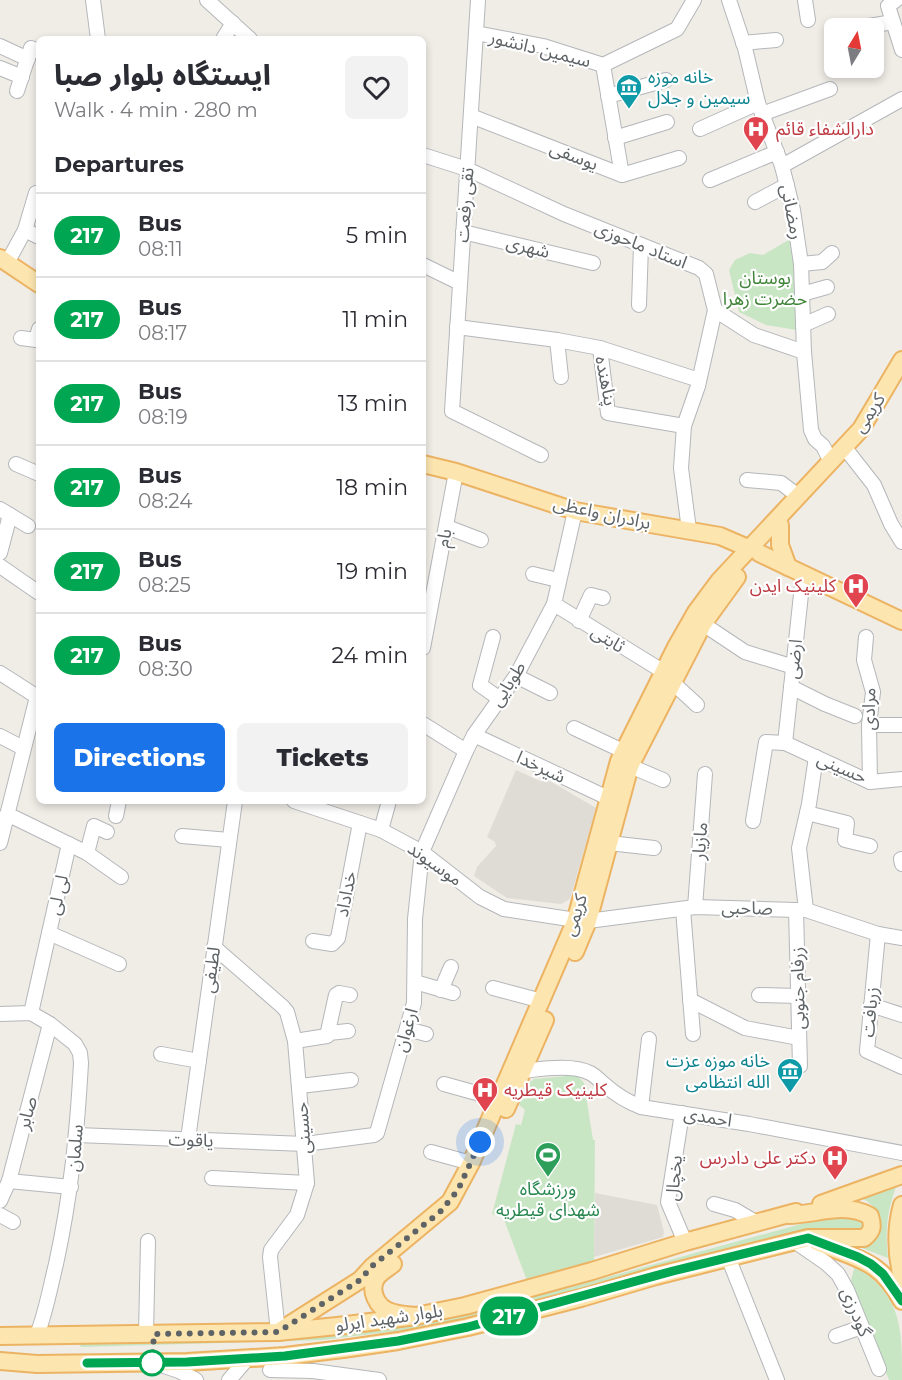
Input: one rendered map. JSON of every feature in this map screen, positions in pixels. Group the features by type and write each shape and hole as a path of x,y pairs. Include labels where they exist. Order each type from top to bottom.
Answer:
{"main road":[{"path":"4,260 36,282"},
{"name":"کریمی","path":"668,677 753,550 797,495 861,429 902,360"},
{"name":"کریمی","path":"278,1332 360,1280 372,1266 440,1212 454,1196 471,1163 542,1001 582,920 608,798 668,677 696,612 719,581 780,525 817,485 831,462"},
{"name":"برادران واعظی","path":"426,465 456,472 575,511 720,536 902,621"},
{"path":"780,525 780,544 796,571"},
{"name":"کریمی","path":"416,1316 383,1309 376,1301 374,1294 377,1276 462,1206 523,1071 582,920 609,843 627,759"},
{"name":"بلوار شهید ایرلو","path":"0,1336 278,1332 416,1316 476,1303 685,1242 788,1215 902,1175"},
{"path":"902,1205 898,1217 897,1241 902,1278"},
{"name":"بلوار شهید ایرلو","path":"0,1361 37,1364 154,1363 285,1356 365,1346 468,1327 728,1257 801,1240 864,1238 871,1232 873,1224 870,1216 850,1209 788,1215"},
{"path":"801,1240 858,1257 871,1264 897,1290 902,1301"},
{"path":"86,1334 70,1344 67,1354 77,1361 87,1363"}],"street":[{"path":"93,0 98,36"},
{"path":"207,0 247,36"},
{"name":"تقی رفعت","path":"478,0 452,411 541,455"},
{"name":"سیمین دانشور","path":"476,33 543,46 603,65 678,28 694,0"},
{"name":"رمضانی","path":"729,0 760,108 782,166 793,210 801,264 804,352 811,430 831,462"},
{"path":"805,0 808,20"},
{"path":"896,0 888,6 896,43"},
{"path":"884,23 893,22"},
{"path":"225,36 233,23"},
{"path":"743,43 776,40"},
{"path":"0,46 33,55 17,91"},
{"name":"سیمین دانشور","path":"603,65 622,175"},
{"path":"0,68 22,77"},
{"path":"608,96 666,80"},
{"path":"700,129 760,108 830,89"},
{"path":"782,166 902,99"},
{"name":"یوسفی","path":"471,116 622,175 679,158"},
{"path":"615,138 667,122"},
{"path":"710,180 777,152"},
{"name":"استاد ماحوزی","path":"426,156 467,169 564,214 703,270 706,274 715,310 699,380 684,426 681,468 689,530"},
{"path":"755,202 787,185"},
{"path":"4,260 25,230 36,193"},
{"path":"25,230 36,236"},
{"name":"شهری","path":"464,232 594,263"},
{"path":"639,304 641,245"},
{"path":"801,264 822,262 832,253"},
{"path":"426,266 460,283"},
{"path":"802,294 827,287"},
{"path":"715,310 754,335 804,352"},
{"path":"803,325 828,314"},
{"name":"پناهنده","path":"457,327 600,348 609,413 684,426"},
{"path":"21,338 36,340"},
{"path":"556,340 561,377"},
{"path":"600,348 699,380"},
{"path":"844,448 874,485 891,524 902,542"},
{"path":"16,464 36,473"},
{"name":"بام","path":"427,601 447,527 456,472"},
{"path":"747,480 781,483 797,495"},
{"name":"طوبایی","path":"422,852 474,735 516,675 554,604 575,511"},
{"path":"0,553 5,512 28,526"},
{"path":"447,527 481,540"},
{"path":"0,566 36,591"},
{"name":"ارضی","path":"785,743 794,667 796,571"},
{"path":"533,574 558,580"},
{"path":"579,621 591,595 603,598"},
{"name":"ثابتی","path":"554,604 668,677 697,705"},
{"path":"703,624 745,652 794,667"},
{"path":"480,685 493,637"},
{"name":"مرادی","path":"867,637 864,660 873,692 869,725 870,782"},
{"path":"0,673 36,696"},
{"path":"516,675 550,693"},
{"path":"467,678 500,699"},
{"path":"791,687 855,716"},
{"path":"0,843 6,805 36,704"},
{"path":"869,725 902,725"},
{"path":"426,726 466,751"},
{"path":"574,728 663,780"},
{"name":"شیرخدا","path":"474,735 608,798"},
{"path":"0,736 23,748"},
{"path":"753,821 766,742 785,743"},
{"name":"حسینی","path":"785,743 870,782 902,779"},
{"name":"زرفام جنوبی","path":"800,1066 799,848 816,757"},
{"name":"مازیار","path":"693,1034 690,1000 689,908 705,774"},
{"path":"116,816 118,804"},
{"name":"لطیفی","path":"188,1140 235,804"},
{"name":"موسیوند","path":"303,804 381,830 422,852 480,897 504,909 582,920"},
{"path":"381,830 388,804"},
{"path":"6,805 121,877"},
{"path":"807,813 847,823 845,840 870,846"},
{"name":"خداداد","path":"313,941 332,944 338,938 360,823"},
{"path":"87,854 94,826 107,832"},
{"path":"182,836 229,840"},
{"path":"609,843 654,848"},
{"name":"لی لی","path":"31,1013 69,844"},
{"name":"ارغوان","path":"304,1144 377,1133 414,1003 415,919 422,852"},
{"name":"صاحبی","path":"582,920 689,908 801,910 878,934 902,938"},
{"path":"49,933 119,964"},
{"name":"زربافت","path":"878,934 867,1051 902,1067"},
{"name":"حسینی","path":"214,947 283,1006 287,1012 295,1041 307,1183 297,1215 271,1250 278,1332"},
{"path":"415,982 447,991 451,967"},
{"path":"493,988 542,1001"},
{"path":"295,1041 324,1038 329,1033 336,994 350,995"},
{"path":"759,995 798,996"},
{"path":"690,1000 745,1028 799,1038"},
{"path":"871,1005 902,1015"},
{"path":"0,1014 31,1013"},
{"name":"سلمان","path":"31,1013 70,1038 80,1053 81,1063 77,1135 71,1187 44,1318 37,1335"},
{"name":"صابر","path":"0,1201 9,1181 50,1024"},
{"path":"407,1029 426,1034"},
{"path":"329,1033 348,1031"},
{"path":"641,1107 649,1039"},
{"path":"161,1054 199,1061"},
{"name":"احمدی","path":"523,1071 569,1068 590,1072 608,1088 632,1104 641,1107 902,1153"},
{"path":"300,1086 351,1080"},
{"path":"444,1084 498,1099"},
{"name":"یخچال","path":"682,1113 668,1202 685,1242"},
{"name":"یاقوت","path":"77,1135 304,1144"},
{"path":"431,1152 471,1163"},
{"path":"212,1178 307,1183"},
{"path":"9,1181 71,1187"},
{"path":"714,1204 735,1210 757,1223"},
{"path":"0,1215 13,1222"},
{"name":"گودرزی","path":"801,1240 838,1274 847,1290 879,1369"},
{"path":"146,1334 148,1241"},
{"path":"728,1257 777,1380"},
{"path":"836,1336 862,1327"},
{"path":"229,1380 247,1359"},
{"path":"154,1363 179,1371 196,1380"},
{"path":"270,1370 313,1371 379,1380"}],"shaded area":[{"path":"516,770 542,782 543,777 596,808 570,899 561,904 507,898 474,876 477,867 496,846 495,842 487,837"},
{"path":"595,1193 657,1205 664,1232 663,1237 594,1257"}],"green space":[{"name":"بوستان حضرت زهرا","path":"792,238 797,330 766,325 739,312 729,270 735,260 750,253 763,255"},
{"name":"ورزشگاه شهدای قیطریه","path":"577,1075 584,1083 593,1140 595,1140 594,1265 529,1286 503,1217 492,1214 516,1124 521,1125 525,1110 519,1105 529,1083 534,1079"},
{"path":"897,1184 888,1221 888,1258 846,1242 878,1233 880,1221 878,1212 862,1198"},
{"path":"848,1211 867,1219 863,1229 857,1232 807,1231 760,1241 478,1316 413,1329 322,1340 81,1347 78,1341 308,1336 398,1327 568,1288"},
{"path":"855,1265 871,1277 891,1301 900,1328 902,1380 889,1380 850,1284"}],"bus line":[{"name":"217","path":"87,1363 187,1362 285,1356 398,1341 468,1327 581,1298 673,1271 808,1238 871,1264 897,1290 902,1301"}],"place":[{"name":"خانه موزه سیمین و جلال","path":"629,110"},
{"name":"دارالشفاء قائم","path":"756,152"},
{"name":"کلینیک ایدن","path":"856,609"},
{"name":"خانه موزه عزت الله انتظامی","path":"790,1094"},
{"name":"کلینیک قیطریه","path":"485,1113"},
{"name":"ورزشگاه شهدای قیطریه","path":"548,1178"},
{"name":"دکتر علی دادرس","path":"835,1181"}],"route":[{"path":"152,1363 154,1334 278,1332 360,1280 372,1266 450,1202 480,1142"}]}
